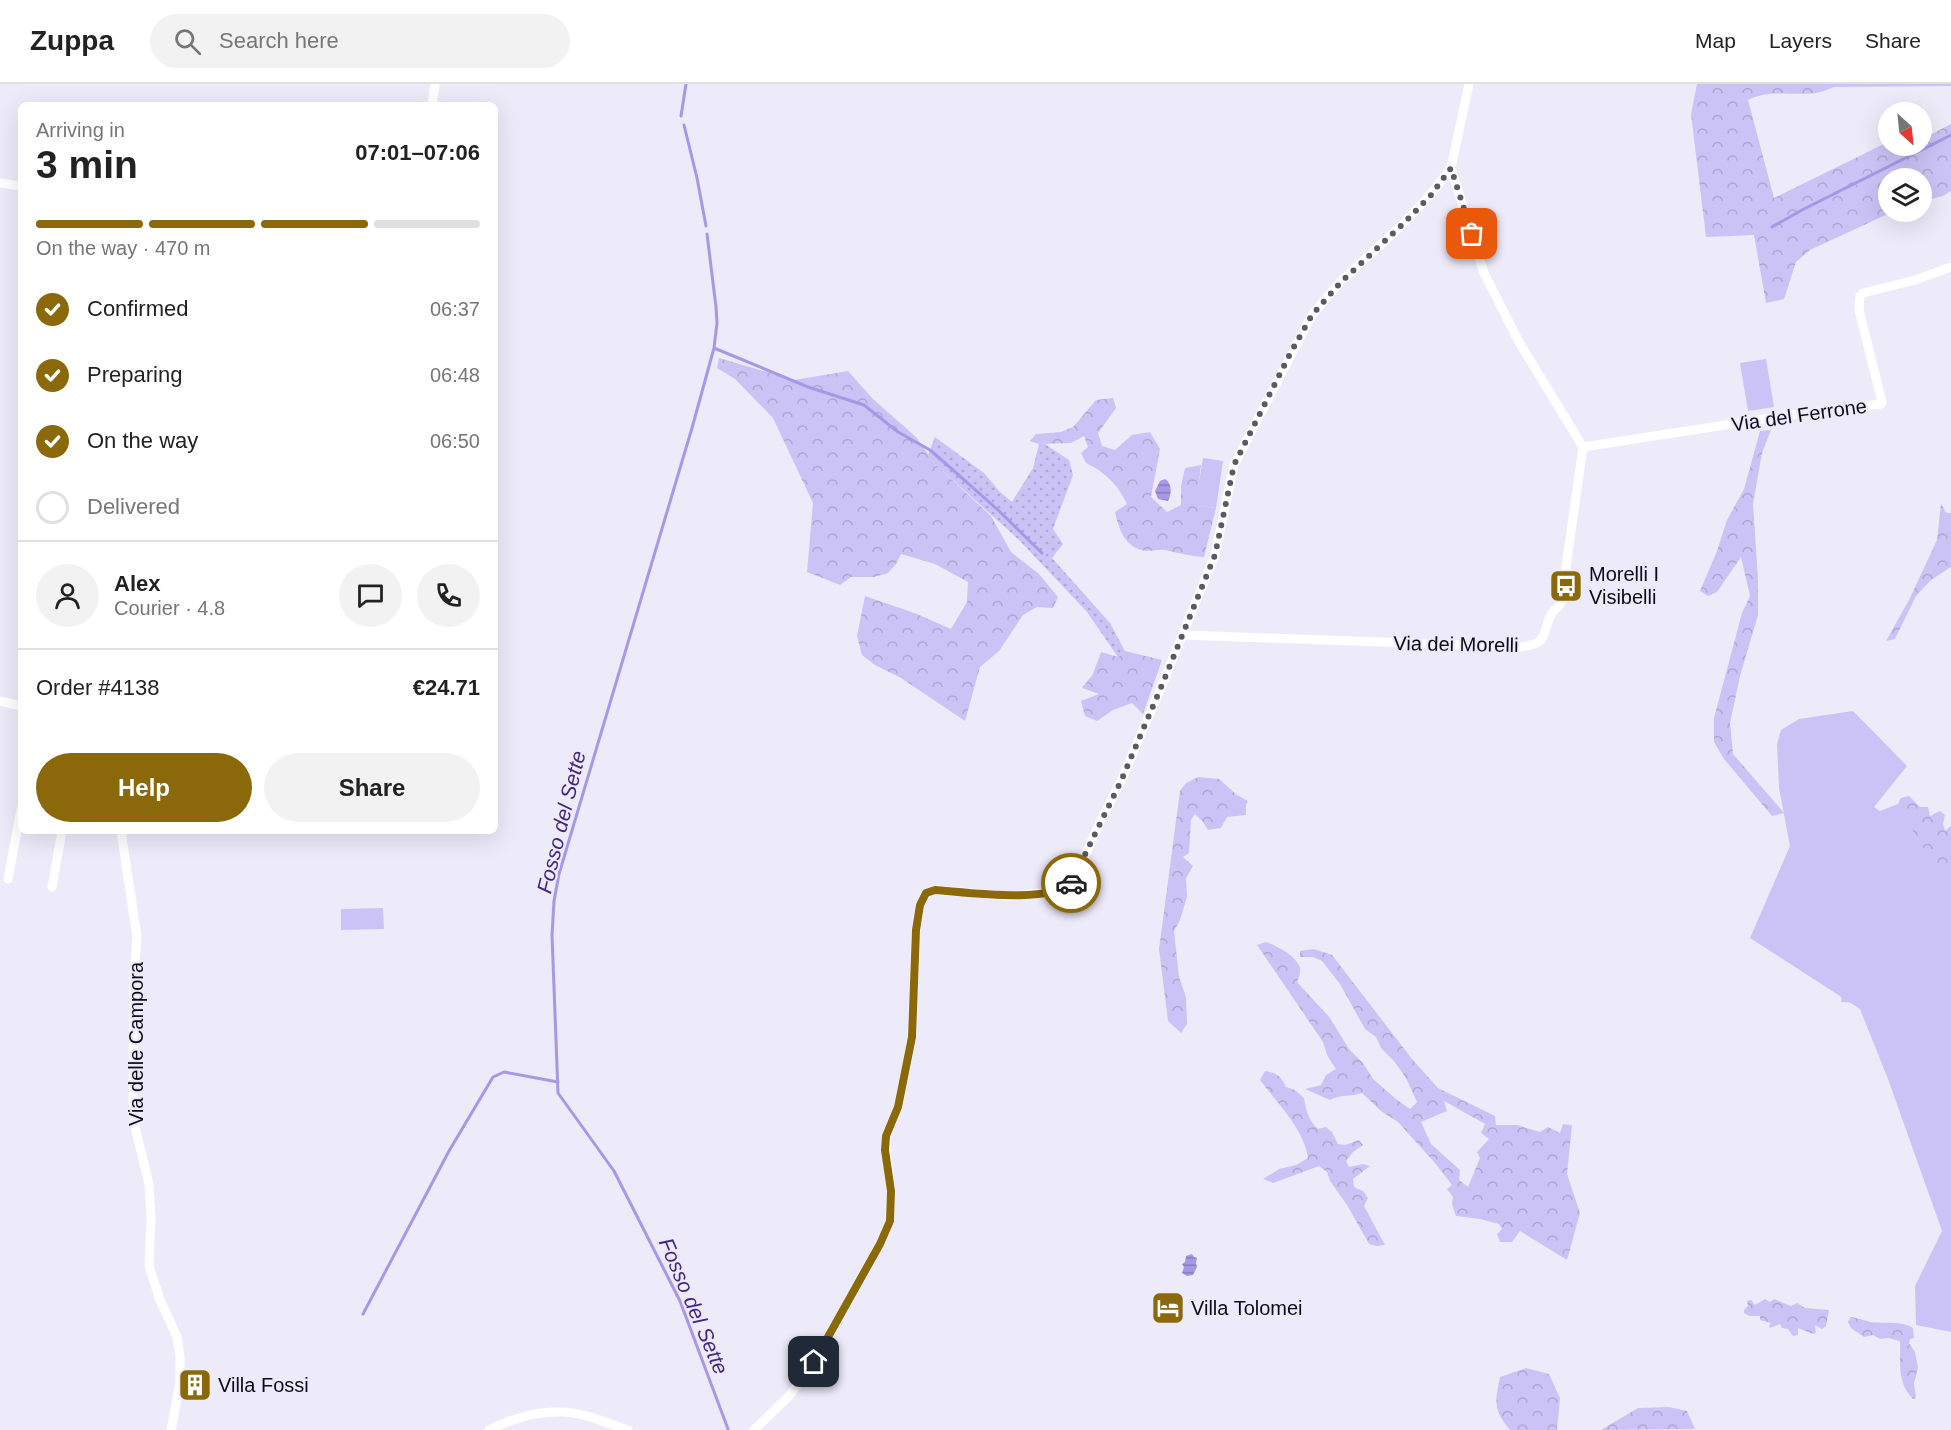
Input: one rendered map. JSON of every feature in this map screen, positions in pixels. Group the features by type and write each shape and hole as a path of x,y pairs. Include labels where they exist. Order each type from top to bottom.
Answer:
{"street":[{"path":"432,102 435,84"},
{"path":"754,1430 790,1395 814,1362 880,1244 890,1221 891,1191 885,1150 886,1136 898,1107 912,1037 916,930 920,905 926,893 935,890 1008,896 1054,892 1066,888 1074,880 1121,781 1215,555 1234,465 1312,315 1341,282 1431,195 1451,168 1469,84"},
{"path":"1451,168 1484,273 1519,342 1583,447"},
{"path":"0,183 18,186"},
{"name":"Via del Ferrone","path":"1583,447 1790,415 1881,404 1859,310 1860,296 1863,293 1915,280 1951,267"},
{"name":"Via dei Morelli","path":"1183,635 1472,646 1521,647 1536,644 1541,640 1551,615 1561,603 1583,447"},
{"path":"0,701 18,704"},
{"path":"8,879 18,825"},
{"path":"52,887 61,834"},
{"name":"Via delle Campora","path":"121,834 137,937 134,974 133,1101 136,1131 149,1184 151,1217 149,1266 160,1300 177,1337 180,1356 180,1383 171,1430"},
{"path":"489,1430 524,1415 562,1411 628,1430"}],"green space":[{"path":"1697,84 1951,84 1951,86 1834,87 1816,93 1773,94 1748,100 1774,198 1878,147 1878,156 1932,156 1932,134 1951,124 1951,191 1932,199 1932,168 1878,168 1878,218 1810,250 1796,262 1784,299 1766,303 1754,235 1706,237 1691,114"},
{"path":"719,358 794,380 848,371 873,399 916,437 934,463 991,516 1011,552 1039,574 1058,597 1053,608 1037,607 1023,615 999,651 980,667 965,721 862,655 857,636 865,596 917,614 951,629 967,602 968,582 935,564 901,554 888,573 874,577 851,577 840,585 807,572 813,503 773,418 735,379 717,368"},
{"path":"1766,359 1774,407 1748,411 1740,363"},
{"path":"1113,398 1116,408 1098,433 1102,446 1115,450 1132,435 1150,432 1160,449 1151,497 1167,512 1181,505 1181,486 1185,468 1201,465 1196,505 1216,508 1204,557 1163,550 1146,551 1128,542 1121,531 1115,512 1127,504 1110,480 1086,463 1081,453 1088,447 1084,436 1071,443 1039,444 1030,441 1036,434 1061,432 1073,427 1096,400"},
{"path":"1771,430 1762,453 1753,504 1758,615 1740,676 1730,723 1733,754 1784,813 1772,816 1724,759 1714,742 1714,718 1742,613 1750,596 1741,557 1717,592 1708,596 1700,591 1727,520 1744,489 1760,431"},
{"path":"935,437 984,473 1012,502 1033,468 1039,444 1045,444 1069,460 1073,475 1053,529 1063,544 1052,558 1110,623 1125,651 1118,657 1087,612 1019,540 934,463 928,455"},
{"path":"1203,458 1223,461 1216,508 1195,505"},
{"path":"1941,503 1946,513 1951,513 1951,567 1931,580 1916,596 1895,639 1886,641 1909,600 1937,540"},
{"path":"1125,651 1162,660 1143,714 1132,703 1113,710 1097,721 1085,716 1081,701 1099,694 1082,688 1093,674 1101,652 1118,657"},
{"path":"1853,711 1907,766 1874,807 1880,811 1903,802 1909,823 1920,843 1951,877 1951,1332 1916,1325 1915,1286 1942,1231 1888,1079 1860,1009 1750,938 1790,846 1779,788 1777,744 1781,730 1799,719"},
{"path":"1198,777 1219,779 1237,795 1248,801 1246,815 1227,817 1221,828 1208,830 1195,814 1191,820 1189,853 1183,857 1193,866 1186,878 1187,897 1174,931 1179,977 1186,997 1187,1024 1181,1033 1168,1021 1159,949 1180,791 1186,783"},
{"path":"1909,796 1920,807 1928,807 1930,816 1940,811 1945,815 1943,824 1945,831 1951,826 1951,893 1870,1003 1841,1002 1842,991 1897,806 1901,798"},
{"path":"383,908 384,929 341,930 341,909"},
{"path":"1270,943 1295,959 1300,970 1297,982 1330,1018 1349,1049 1363,1063 1373,1079 1410,1109 1417,1102 1406,1078 1381,1048 1376,1037 1365,1029 1340,984 1322,961 1313,957 1300,957 1300,951 1314,949 1332,955 1412,1059 1438,1088 1495,1116 1496,1125 1517,1125 1540,1132 1548,1127 1560,1133 1563,1124 1572,1125 1567,1174 1580,1213 1567,1260 1520,1231 1512,1242 1500,1242 1497,1234 1502,1229 1499,1224 1456,1216 1452,1204 1453,1197 1447,1189 1452,1185 1398,1122 1381,1111 1362,1093 1330,1100 1305,1089 1321,1085 1326,1075 1336,1069 1327,1055 1323,1042 1257,945","holes":["1444,1101 1485,1124 1481,1133 1489,1139 1477,1152 1480,1158 1468,1187 1459,1180 1460,1170 1431,1144 1421,1122 1447,1111"]},
{"path":"1265,1071 1278,1076 1286,1087 1295,1090 1304,1098 1308,1115 1318,1129 1326,1127 1332,1132 1338,1144 1345,1145 1359,1140 1363,1145 1346,1161 1349,1167 1363,1164 1370,1166 1353,1179 1354,1187 1363,1191 1368,1198 1364,1206 1385,1245 1369,1244 1347,1205 1330,1181 1327,1172 1319,1166 1273,1183 1263,1179 1279,1169 1296,1165 1308,1158 1296,1127 1260,1080"},
{"path":"1765,1299 1770,1302 1774,1299 1791,1306 1797,1303 1805,1308 1829,1310 1826,1326 1822,1329 1815,1325 1816,1333 1813,1334 1798,1328 1798,1335 1793,1336 1780,1324 1770,1328 1771,1323 1760,1320 1760,1316 1749,1316 1744,1313 1748,1306 1747,1301 1751,1300 1755,1305"},
{"path":"1851,1317 1870,1322 1903,1324 1913,1328 1914,1338 1910,1339 1909,1343 1915,1352 1918,1368 1914,1383 1916,1398 1913,1399 1902,1379 1900,1341 1880,1339 1873,1335 1864,1337 1851,1328 1848,1322"},
{"path":"1526,1368 1549,1374 1560,1398 1557,1430 1510,1430 1498,1411 1496,1399 1500,1377"},
{"path":"1669,1407 1687,1411 1695,1429 1601,1430 1638,1408"}],"shaded area":[{"path":"1165,479 1171,489 1168,501 1158,499 1155,491 1160,481"},
{"path":"1192,1254 1197,1258 1197,1267 1193,1275 1187,1276 1182,1273 1184,1267 1182,1264 1186,1256"}],"waterway":[{"name":"Fosso del Sette","path":"681,116 686,84"},
{"name":"Fosso del Sette","path":"684,125 706,226"},
{"path":"1772,227 1951,135"},
{"name":"Fosso del Sette","path":"707,234 717,323 714,348 559,874 554,901 552,935 558,1093 614,1171 680,1301 728,1429"},
{"path":"714,348 808,387 864,405 898,432 930,450 997,509 1042,553"},
{"path":"363,1314 449,1151 493,1077 504,1072 558,1082"}],"way so far":[{"path":"1071,883 1121,781 1215,555 1234,465 1312,315 1341,282 1431,195 1451,168 1472,234"}],"place":[{"name":"Morelli I Visibelli","path":"1566,586"},
{"name":"Villa Tolomei","path":"1168,1308"},
{"name":"Villa Fossi","path":"195,1385"}],"route":[{"path":"814,1362 880,1244 890,1221 891,1191 885,1150 886,1136 898,1107 912,1037 916,930 920,905 926,893 935,890 1008,896 1054,892 1066,888 1071,883"}]}
